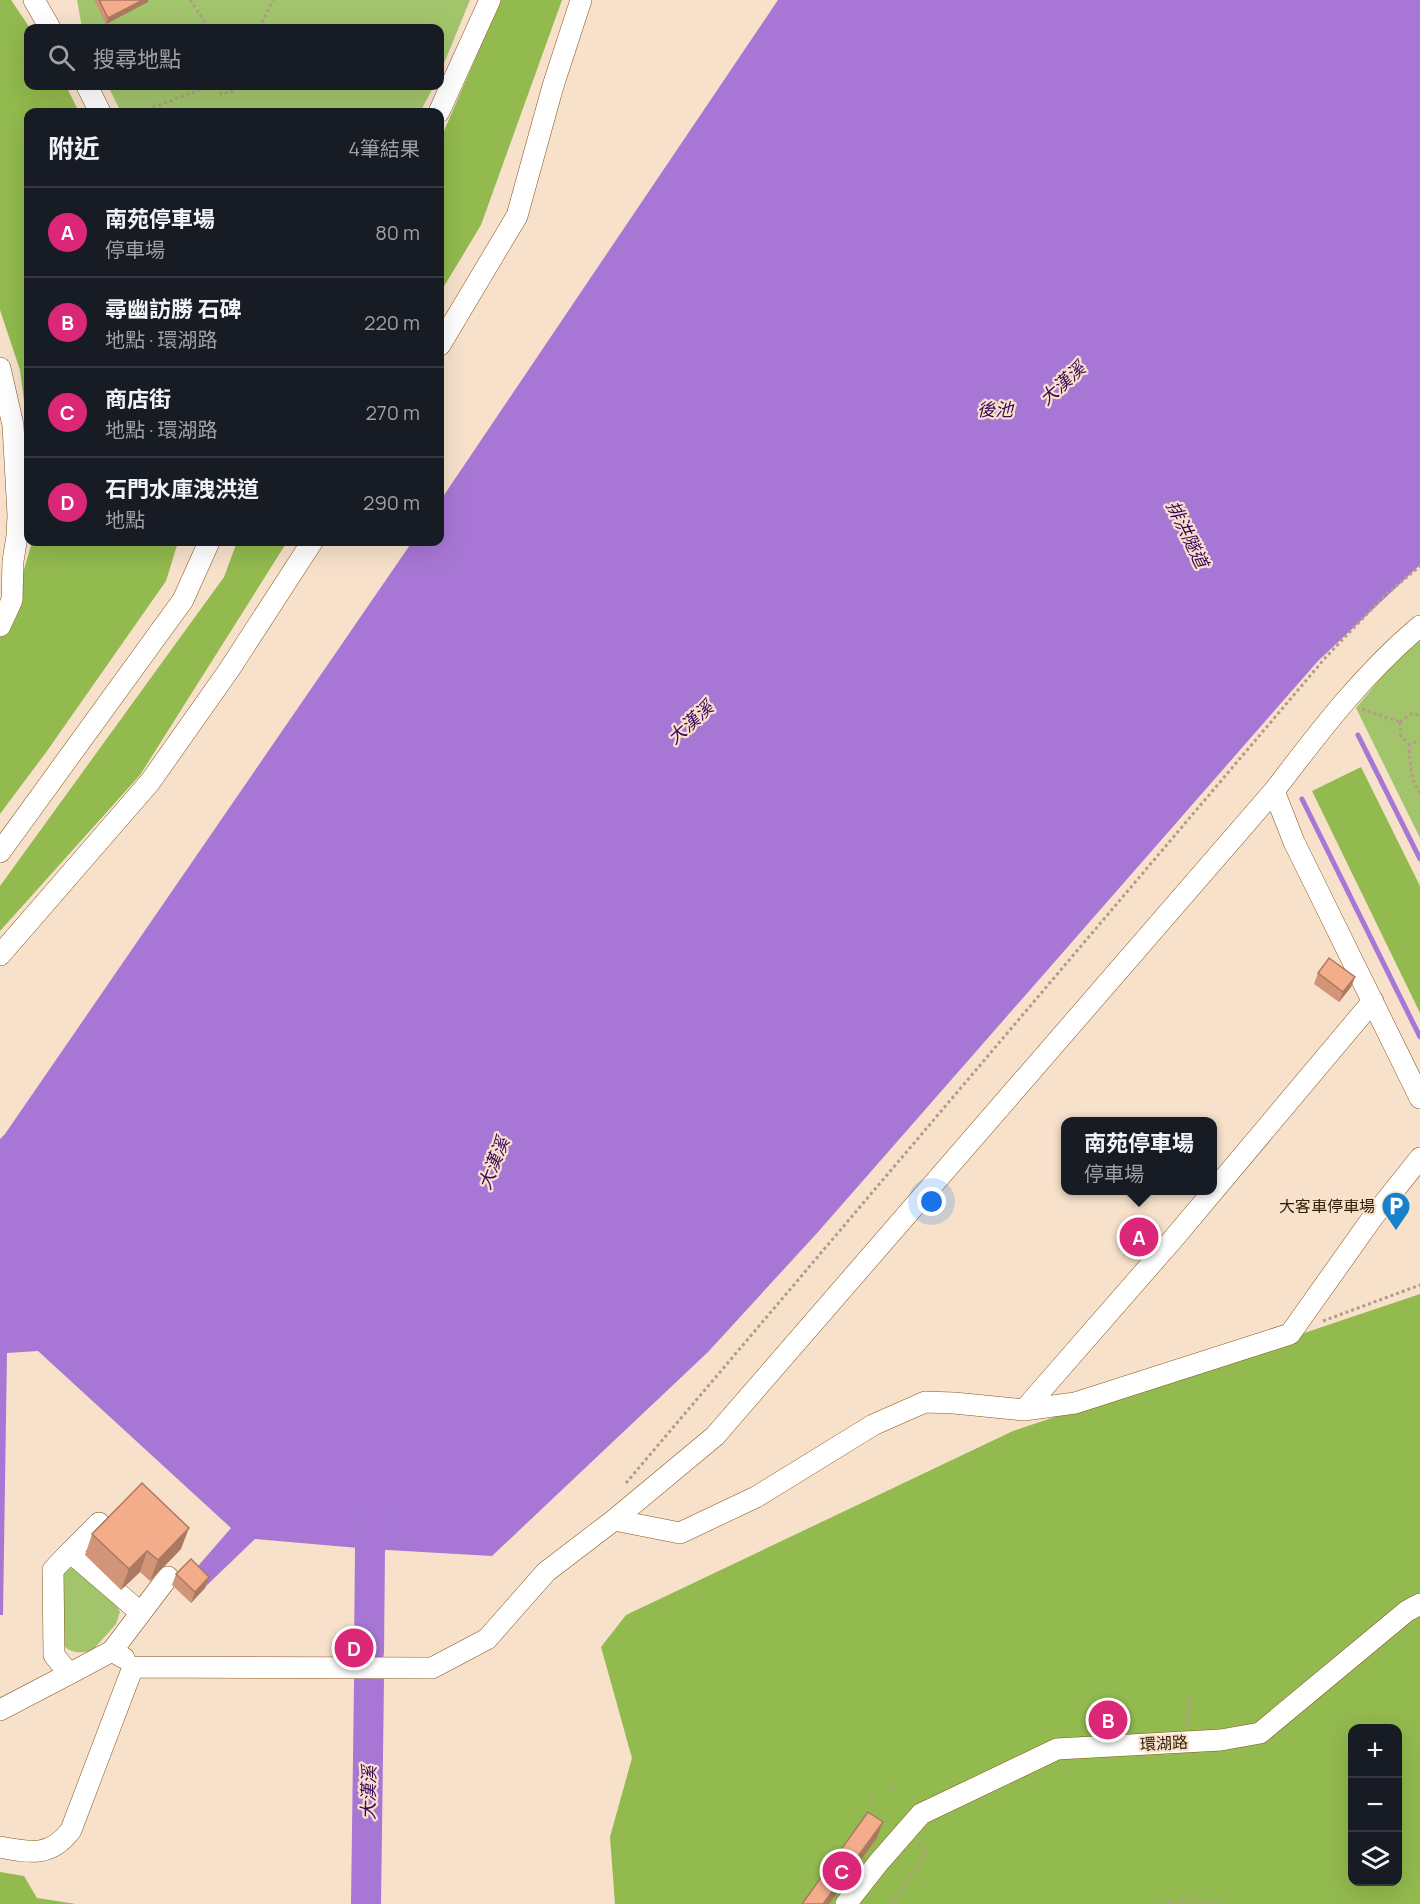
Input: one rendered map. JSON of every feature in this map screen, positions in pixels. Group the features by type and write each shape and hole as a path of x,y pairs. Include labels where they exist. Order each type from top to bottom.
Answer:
{"street":[{"path":"34,0 48,24"},
{"path":"441,108 490,0"},
{"path":"444,338 517,216 553,86 581,0"},
{"path":"89,90 98,108"},
{"path":"0,368 13,424 17,536 6,568 12,600 0,626"},
{"path":"0,852 183,600 207,546"},
{"path":"0,955 150,782 230,670 309,546"},
{"path":"112,1651 133,1667 432,1668 487,1639 546,1572 614,1520 715,1436 1274,791 1343,702 1378,664 1420,626"},
{"path":"1274,791 1294,842 1420,1098"},
{"path":"1217,1187 1374,1001"},
{"path":"614,1520 680,1533 756,1497 873,1425 925,1402 1024,1410 1075,1403 1290,1334 1373,1217 1420,1158"},
{"path":"1024,1410 1210,1195"},
{"path":"69,1674 54,1655 53,1570 99,1523"},
{"path":"70,1552 141,1613"},
{"path":"0,1710 112,1651 168,1577"},
{"name":"環湖路","path":"846,1904 921,1814 1057,1749 1221,1740 1260,1733 1407,1611 1420,1604"},
{"path":"0,1847 16,1851 47,1851 62,1843 71,1830 133,1667"}],"path":[{"path":"190,0 206,24"},
{"path":"261,24 273,0"},
{"path":"151,108 199,90"},
{"path":"220,90 221,94 234,91"},
{"path":"624,1486 1326,657 1382,598 1420,566"},
{"path":"1343,702 1400,722"},
{"path":"1400,722 1411,714 1420,715"},
{"path":"1400,722 1401,736 1409,744 1411,770 1420,793"},
{"path":"1409,744 1420,741"},
{"path":"1323,1322 1420,1285"},
{"path":"1186,1741 1187,1713 1191,1697"},
{"path":"890,1783 895,1790"},
{"path":"869,1796 873,1803"},
{"path":"892,1904 927,1850 904,1833"},
{"path":"1162,1904 1174,1899 1223,1904"}],"green space":[{"path":"0,0 11,0 27,24 24,24 24,90 68,90 77,108 24,108 24,401 20,370 0,310"},
{"path":"77,0 470,0 444,63 444,24 81,24"},
{"path":"501,0 562,0 481,225 444,286 444,131"},
{"path":"110,90 432,90 422,108 119,108"},
{"path":"31,546 177,546 166,581 0,814 0,637 6,632"},
{"path":"236,546 284,546 140,775 0,931 0,886 224,577"},
{"path":"1420,641 1420,838 1356,708 1395,661"},
{"path":"1361,767 1420,886 1420,1013 1312,791"},
{"path":"1420,1294 1420,1904 615,1904 610,1837 632,1758 601,1647 626,1615 1013,1431"},
{"path":"75,1565 117,1605 120,1612 116,1624 91,1652 73,1651 64,1646 61,1581 64,1573"},
{"path":"0,1872 24,1876 37,1898 76,1904 0,1904"}],"water":[{"name":"後池","path":"778,0 1420,0 1420,565 1318,661 818,1232 708,1352 492,1556 255,1539 205,1587 192,1573 231,1528 38,1351 7,1353 3,1615 0,1615 0,1139 409,546 444,546 444,495"}],"building":[{"path":"99,0 143,0 108,18"},
{"path":"1329,958 1355,977 1343,992 1318,973"},
{"path":"142,1483 189,1528 158,1560 147,1551 129,1569 92,1534"},
{"path":"191,1559 209,1577 195,1592 176,1574"},
{"path":"868,1812 883,1822 823,1904 802,1904"}],"waterway":[{"name":"排洪隧道","path":"1358,735 1420,859"},
{"name":"排洪隧道","path":"1302,799 1420,1037"},
{"name":"大漢溪","path":"369,1652 370,1549 382,1510"},
{"name":"大漢溪","path":"366,1904 369,1682"}],"place":[{"name":"大客車停車場","path":"1396,1232"},
{"name":"南苑停車場","path":"1139,1237"},
{"name":"石門水庫洩洪道","path":"354,1648"},
{"name":"尋幽訪勝 石碑","path":"1108,1720"},
{"name":"商店街","path":"842,1871"}]}
